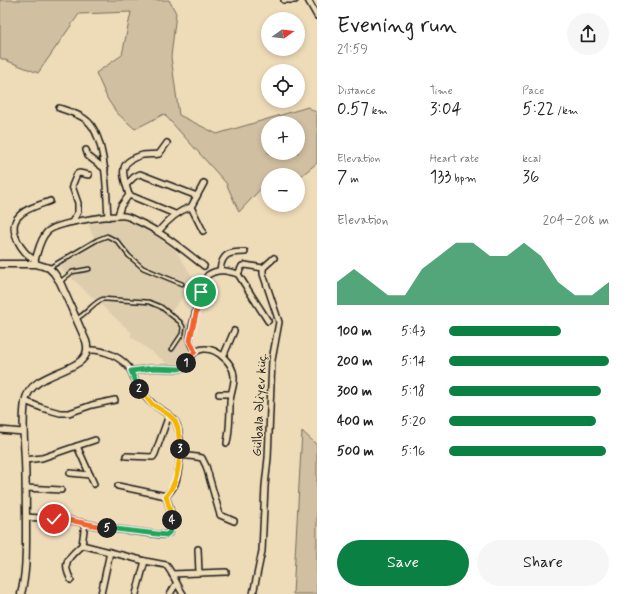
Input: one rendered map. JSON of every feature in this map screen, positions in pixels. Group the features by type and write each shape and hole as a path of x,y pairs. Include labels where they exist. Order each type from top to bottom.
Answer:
{"street":[{"path":"284,0 295,0"},
{"path":"308,0 317,16"},
{"path":"59,108 86,120 93,127 98,137 105,169 108,217"},
{"path":"129,195 123,176 123,170 129,160 144,154 159,154 167,143"},
{"path":"86,150 88,156 105,169"},
{"path":"72,222 78,212 78,203 72,186 77,174 89,175"},
{"path":"126,185 134,176 140,174 197,196"},
{"path":"203,231 192,207 204,183"},
{"path":"129,195 175,214"},
{"path":"118,216 121,206 129,195"},
{"path":"21,594 26,563 26,488 23,432 25,401 29,390 37,382 78,364 84,359 88,350 86,341 60,282 49,268 35,262 23,250 15,233 17,217 24,211 50,201"},
{"path":"158,232 175,214 183,209 192,207"},
{"path":"35,262 40,244 47,231 54,227 72,222 118,216 135,220 158,232 204,266"},
{"path":"220,270 221,263 226,256 232,252 245,252"},
{"path":"238,274 241,267 245,265 263,268 274,258"},
{"path":"0,264 35,262"},
{"name":"Gülbala Əliyev küç.","path":"253,594 262,551 264,486 268,458 272,360 279,322 263,274 263,268"},
{"path":"195,352 190,340 202,286 208,275 220,270 238,274 268,320"},
{"path":"224,357 234,331"},
{"path":"131,371 153,368 179,369 182,368 195,352 204,349 211,350 224,357 230,365 234,376 230,394 230,424 227,443"},
{"path":"88,350 98,350 123,361 131,371 139,389 152,404 169,415 175,421 180,441 180,456 175,483 172,490 166,496"},
{"path":"219,394 230,394"},
{"path":"25,401 60,413 69,413 92,405 115,400"},
{"path":"126,456 150,458 155,454 169,415"},
{"path":"0,430 23,432"},
{"path":"25,460 42,458 95,440"},
{"path":"77,446 94,484"},
{"path":"180,456 198,456 202,458 206,466 220,515 234,521"},
{"path":"70,473 90,475"},
{"path":"118,486 166,496"},
{"path":"26,488 61,490"},
{"path":"26,517 69,520 107,528 166,535 169,533 171,528 172,517 166,496"},
{"path":"71,580 67,572 66,563 69,557 82,545 85,523"},
{"path":"82,545 166,565 183,594"},
{"path":"198,549 199,573"},
{"path":"102,594 110,552"},
{"path":"136,594 145,561"},
{"path":"172,574 226,572"},
{"path":"170,594 176,584"}],"lane":[{"path":"49,268 97,240 107,236 117,241 129,256 143,268 182,284"},
{"path":"60,282 72,272 89,270"},
{"path":"76,319 84,315 96,301 103,298 148,302 161,307 180,322 183,327 182,334 172,349"}],"shaded area":[{"path":"0,0 169,0 176,13 171,57 179,115 217,134 261,121 261,160 305,160 305,116 278,116 308,107 317,113 317,163 305,173 305,168 261,168 261,188 239,212 226,183 164,114 135,129 117,113 108,100 96,73 122,55 131,12 79,14 38,73 0,58"},
{"path":"120,218 132,220 175,249 195,281 171,312 192,326 191,350 181,364 168,364 130,336 132,333 59,267 97,244 88,225"},
{"path":"302,431 317,445 317,594 293,594"}],"route":[{"path":"54,519 69,520 129,531 162,535 169,533 172,517 166,496 172,490 175,483 180,456 178,429 175,421 169,415 152,404 139,389 131,371 153,368 182,368 190,356 195,352 190,344 190,340 201,292"}]}
